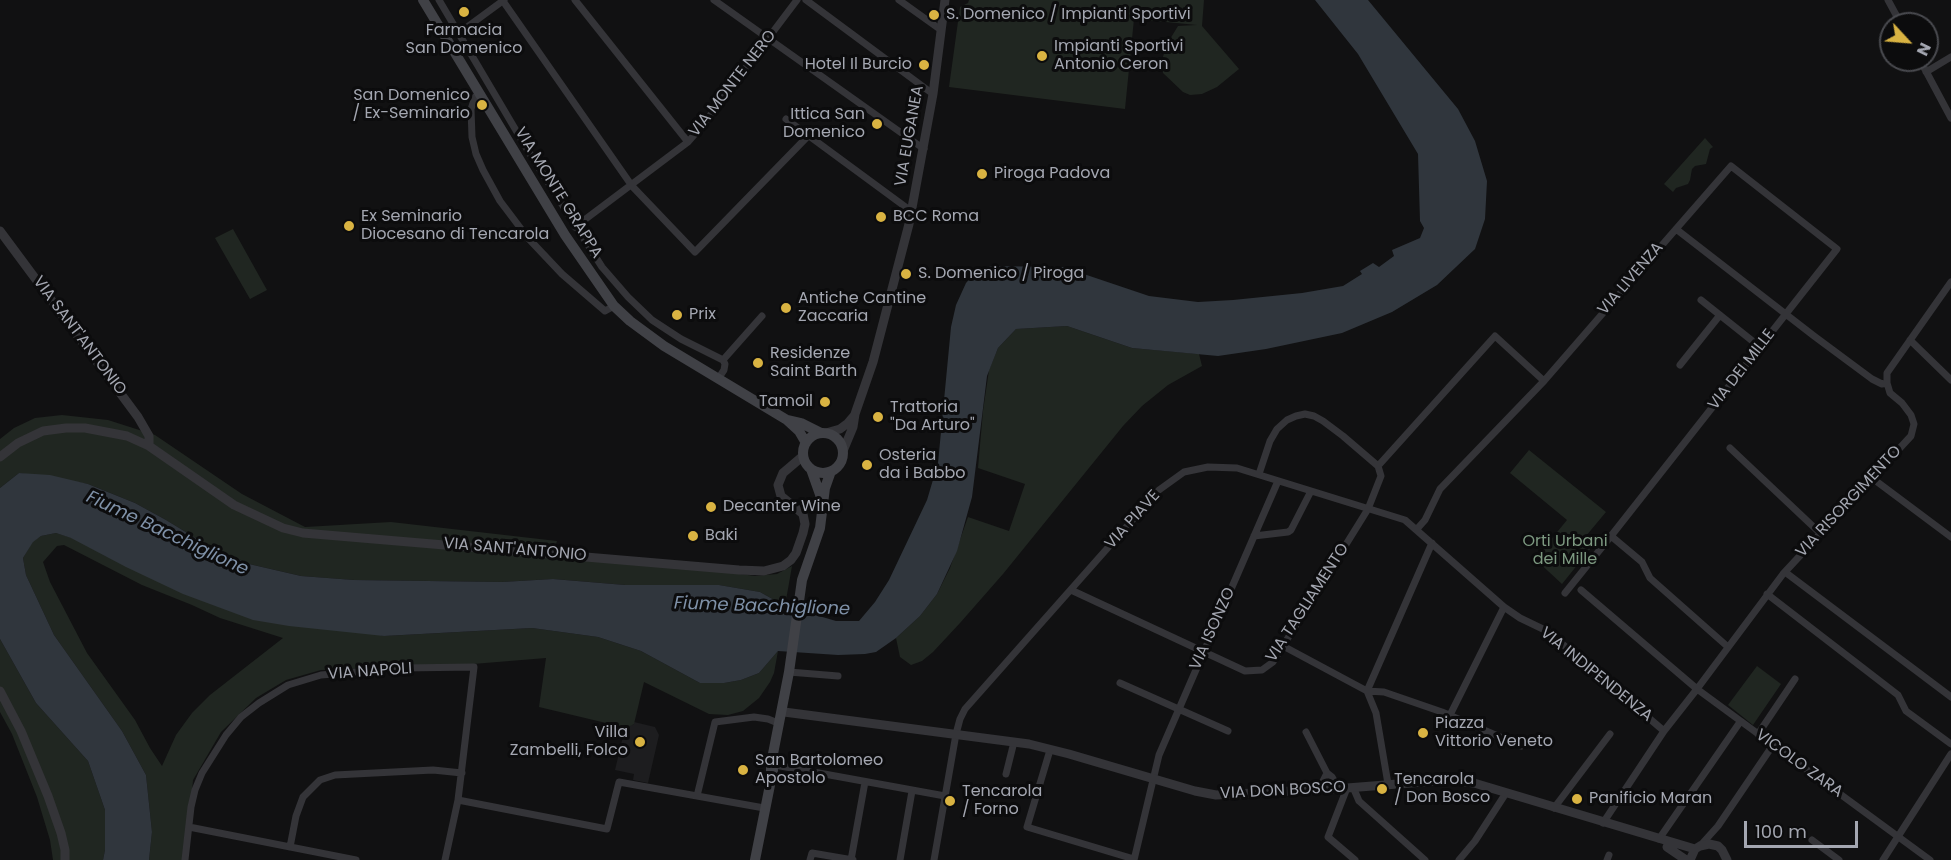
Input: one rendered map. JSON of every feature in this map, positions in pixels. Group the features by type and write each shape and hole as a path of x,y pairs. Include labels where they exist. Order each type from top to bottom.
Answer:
{"main road":[{"name":"VIA MONTE GRAPPA","path":"423,0 524,168 581,259 614,306 646,334 787,420 799,431 806,443"},
{"name":"VIA MONTE GRAPPA","path":"787,420 801,423 824,433"},
{"path":"803,456 806,443 812,436 824,433 837,439 843,450"},
{"name":"VIA EUGANEA","path":"789,672 802,580 820,528 823,502 831,471 839,465 843,450"},
{"name":"VIA EUGANEA","path":"803,456 823,502"},
{"path":"810,468 820,473 831,471"},
{"path":"755,860 784,712 789,672"},
{"path":"773,770 771,764 789,672"}],"street":[{"name":"VIA MONTE GRAPPA","path":"439,0 535,162 602,267 652,320 681,339 723,360"},
{"path":"575,0 687,142"},
{"path":"714,0 924,149"},
{"name":"VIA MONTE NERO","path":"575,227 687,142 702,126 797,0"},
{"path":"806,0 933,94"},
{"path":"899,0 941,30"},
{"name":"VIA EUGANEA","path":"843,450 853,427 855,414 873,362 911,211 933,94 945,0"},
{"path":"459,33 504,1 632,186 695,252 809,135"},
{"path":"469,77 481,69"},
{"path":"1926,72 1951,118"},
{"name":"VIA MONTE GRAPPA","path":"479,94 475,97 471,109 472,137 483,170 500,201 528,238 562,274 605,311 614,306"},
{"path":"786,119 911,211"},
{"path":"524,168 535,162"},
{"name":"VIA DEI MILLE","path":"1565,593 1837,249 1731,166 1676,229"},
{"name":"VIA LIVENZA","path":"1417,529 1425,520 1440,489 1544,381 1676,229 1872,380 1882,384 1887,383"},
{"name":"VIA SANT'ANTONIO","path":"0,231 138,417 149,436 149,446"},
{"path":"1887,383 1887,373 1951,282"},
{"path":"1701,300 1760,347"},
{"path":"1680,365 1720,315"},
{"path":"718,379 724,370 723,360 762,316"},
{"path":"1258,474 1277,429 1287,420 1305,414 1323,421 1378,466 1495,336 1544,381"},
{"path":"1910,340 1951,380"},
{"path":"705,371 713,356"},
{"name":"VIA RISORGIMENTO","path":"1603,823 1664,731 1767,594 1820,533 1911,436 1914,424 1907,409 1890,393 1887,383"},
{"path":"824,433 840,429 855,414"},
{"name":"VIA SANT'ANTONIO","path":"2,456 18,443 43,431 85,428 127,436 149,446 234,505 283,528 303,533 739,570 772,570 783,566 796,553 805,524 803,514 778,490 780,478 803,456"},
{"path":"1730,448 1820,533"},
{"path":"790,466 800,465 810,468"},
{"name":"VIA TAGLIAMENTO","path":"1071,590 1245,671 1262,670 1273,662 1368,509 1381,476 1378,466"},
{"name":"VIA PIAVE","path":"934,860 956,734 965,709 1159,489 1184,472 1208,467 1237,468 1405,520 1417,529"},
{"path":"1872,478 1951,537"},
{"name":"VIA ISONZO","path":"1134,860 1158,755 1278,481"},
{"path":"1254,536 1291,530 1311,491"},
{"name":"VIA INDIPENDENZA","path":"1417,529 1504,607 1520,618 1547,631 1664,731"},
{"path":"1611,536 1642,562 1650,578 1728,647"},
{"path":"1388,784 1376,713 1366,691 1432,543"},
{"name":"VIA RISORGIMENTO","path":"1785,572 1951,697"},
{"name":"VICOLO ZARA","path":"1581,590 1697,689 1930,860"},
{"path":"1767,594 1898,694 1906,711 1951,744"},
{"path":"1450,715 1504,607"},
{"path":"1283,646 1366,691 1384,692 1450,715 1521,746"},
{"name":"VIA NAPOLI","path":"185,860 195,790 202,773 226,735 241,717 259,703 288,685 321,675 403,668 474,667 458,800 445,860"},
{"path":"789,672 838,676"},
{"path":"1758,734 1795,679"},
{"path":"1120,683 1228,731"},
{"path":"0,691 21,731 48,796 61,833 65,860"},
{"name":"VIA DON BOSCO","path":"784,712 1014,742 1069,753 1216,795 1448,780 1474,783 1657,839 1697,848 1709,844 1718,846"},
{"path":"697,796 714,722 754,717 778,723"},
{"path":"1740,722 1657,839 1667,847 1688,860 1718,826 1773,745"},
{"path":"1306,732 1327,774 1335,783 1346,788 1425,860"},
{"path":"1554,808 1610,734"},
{"path":"1006,774 1014,742"},
{"path":"1050,750 1027,827 1134,860"},
{"path":"1883,860 1951,754"},
{"path":"290,847 296,816 303,797 320,780 335,775 433,770 462,773"},
{"path":"773,770 865,782 945,796"},
{"path":"1322,789 1322,783 1327,774"},
{"path":"810,860 812,853 852,860 865,782"},
{"path":"458,800 607,829 619,783 764,808"},
{"path":"1346,788 1328,837 1355,860"},
{"path":"900,860 912,791"},
{"path":"1459,860 1475,841 1506,793"},
{"path":"1718,826 1715,835 1718,846 1727,860"},
{"path":"189,827 356,860"},
{"path":"1812,840 1839,860"},
{"path":"1667,847 1673,860"}],"shaded area":[{"path":"634,722 655,727 659,735 648,783 633,780 634,774 615,770 625,728"}],"green space":[{"name":"Impianti Sportivi Antonio Ceron","path":"969,0 1204,0 1202,26 1239,69 1217,87 1202,94 1190,95 1183,92 1163,73 1161,63 1167,44 1178,26 1197,25 1134,19 1125,109 949,87 960,7"},
{"path":"1705,138 1713,147 1710,149 1706,164 1695,166 1688,184 1676,188 1673,192 1664,184"},
{"path":"233,229 267,290 250,299 215,238"},
{"path":"1067,326 1132,348 1199,354 1202,366 1168,385 1142,406 960,623 933,652 922,661 911,665 900,657 896,638 920,616 937,594 950,568 968,517 1009,531 1025,484 978,468 989,370 998,348 1016,329"},
{"path":"62,415 108,420 155,435 242,494 305,527 391,522 557,541 553,554 675,565 755,576 777,574 792,566 785,606 760,592 719,585 625,585 553,579 502,582 354,580 301,576 249,564 207,545 135,503 88,484 19,473 0,488 0,439 14,428 35,418"},
{"name":"Orti Urbani dei Mille","path":"1529,450 1606,512 1586,536 1595,543 1562,584 1535,559 1567,520 1510,473"},
{"path":"56,533 384,636 532,628 598,637 641,651 700,683 724,683 759,673 778,651 770,682 759,698 743,711 728,715 709,714 644,682 634,724 627,728 539,707 546,658 473,664 321,670 286,680 256,698 221,732 193,780 189,827 183,860 149,860 152,832 146,775 122,731 54,635 26,575 23,558 33,541 41,536","holes":["64,545 142,585 220,618 283,638 210,695 192,713 176,735 162,766 135,720 87,653 50,582 43,562 57,546"]},
{"path":"0,639 36,703 88,761 105,810 103,860 53,860 50,840 37,797 12,734 0,712"},
{"path":"1757,666 1781,684 1753,725 1728,705"}],"water":[{"name":"Fiume Bacchiglione","path":"1315,0 1368,0 1458,109 1475,141 1487,181 1485,219 1475,249 1437,285 1392,312 1342,333 1266,349 1218,356 1132,348 1067,326 1016,329 998,348 987,376 972,497 957,551 937,594 920,616 896,638 876,652 838,655 778,651 759,673 741,680 700,683 641,651 598,637 532,628 384,636 253,620 183,594 71,538 56,533 41,536 33,542 23,558 26,575 54,635 122,731 146,775 152,832 149,860 103,860 105,810 88,761 36,703 0,639 0,488 19,473 50,475 88,484 135,503 207,545 249,564 301,576 354,580 502,582 553,579 625,585 719,585 760,592 785,606 836,621 859,621 889,580 927,500 938,463 951,327 956,305 966,283 973,275 988,266 1063,267 1149,296 1198,302 1233,300 1343,286 1362,274 1360,271 1373,263 1379,267 1394,256 1392,250 1420,238 1424,228 1420,221 1418,154 1358,54"}],"place":[{"name":"Farmacia San Domenico","path":"464,12"},
{"name":"S. Domenico / Impianti Sportivi","path":"934,15"},
{"name":"Impianti Sportivi Antonio Ceron","path":"1042,56"},
{"name":"Hotel Il Burcio","path":"924,65"},
{"name":"San Domenico / Ex-Seminario","path":"482,105"},
{"name":"Ittica San Domenico","path":"877,124"},
{"name":"Piroga Padova","path":"982,174"},
{"name":"BCC Roma","path":"881,217"},
{"name":"Ex Seminario Diocesano di Tencarola","path":"349,226"},
{"name":"S. Domenico / Piroga","path":"906,274"},
{"name":"Antiche Cantine Zaccaria","path":"786,308"},
{"name":"Prix","path":"677,315"},
{"name":"Residenze Saint Barth","path":"758,363"},
{"name":"Tamoil","path":"825,402"},
{"name":"Trattoria \"Da Arturo\"","path":"878,417"},
{"name":"Osteria da i Babbo","path":"867,465"},
{"name":"Decanter Wine","path":"711,507"},
{"name":"Baki","path":"693,536"},
{"name":"Piazza Vittorio Veneto","path":"1423,733"},
{"name":"Villa Zambelli, Folco","path":"640,742"},
{"name":"San Bartolomeo Apostolo","path":"743,770"},
{"name":"Tencarola / Don Bosco","path":"1382,789"},
{"name":"Panificio Maran","path":"1577,799"},
{"name":"Tencarola / Forno","path":"950,801"}]}
